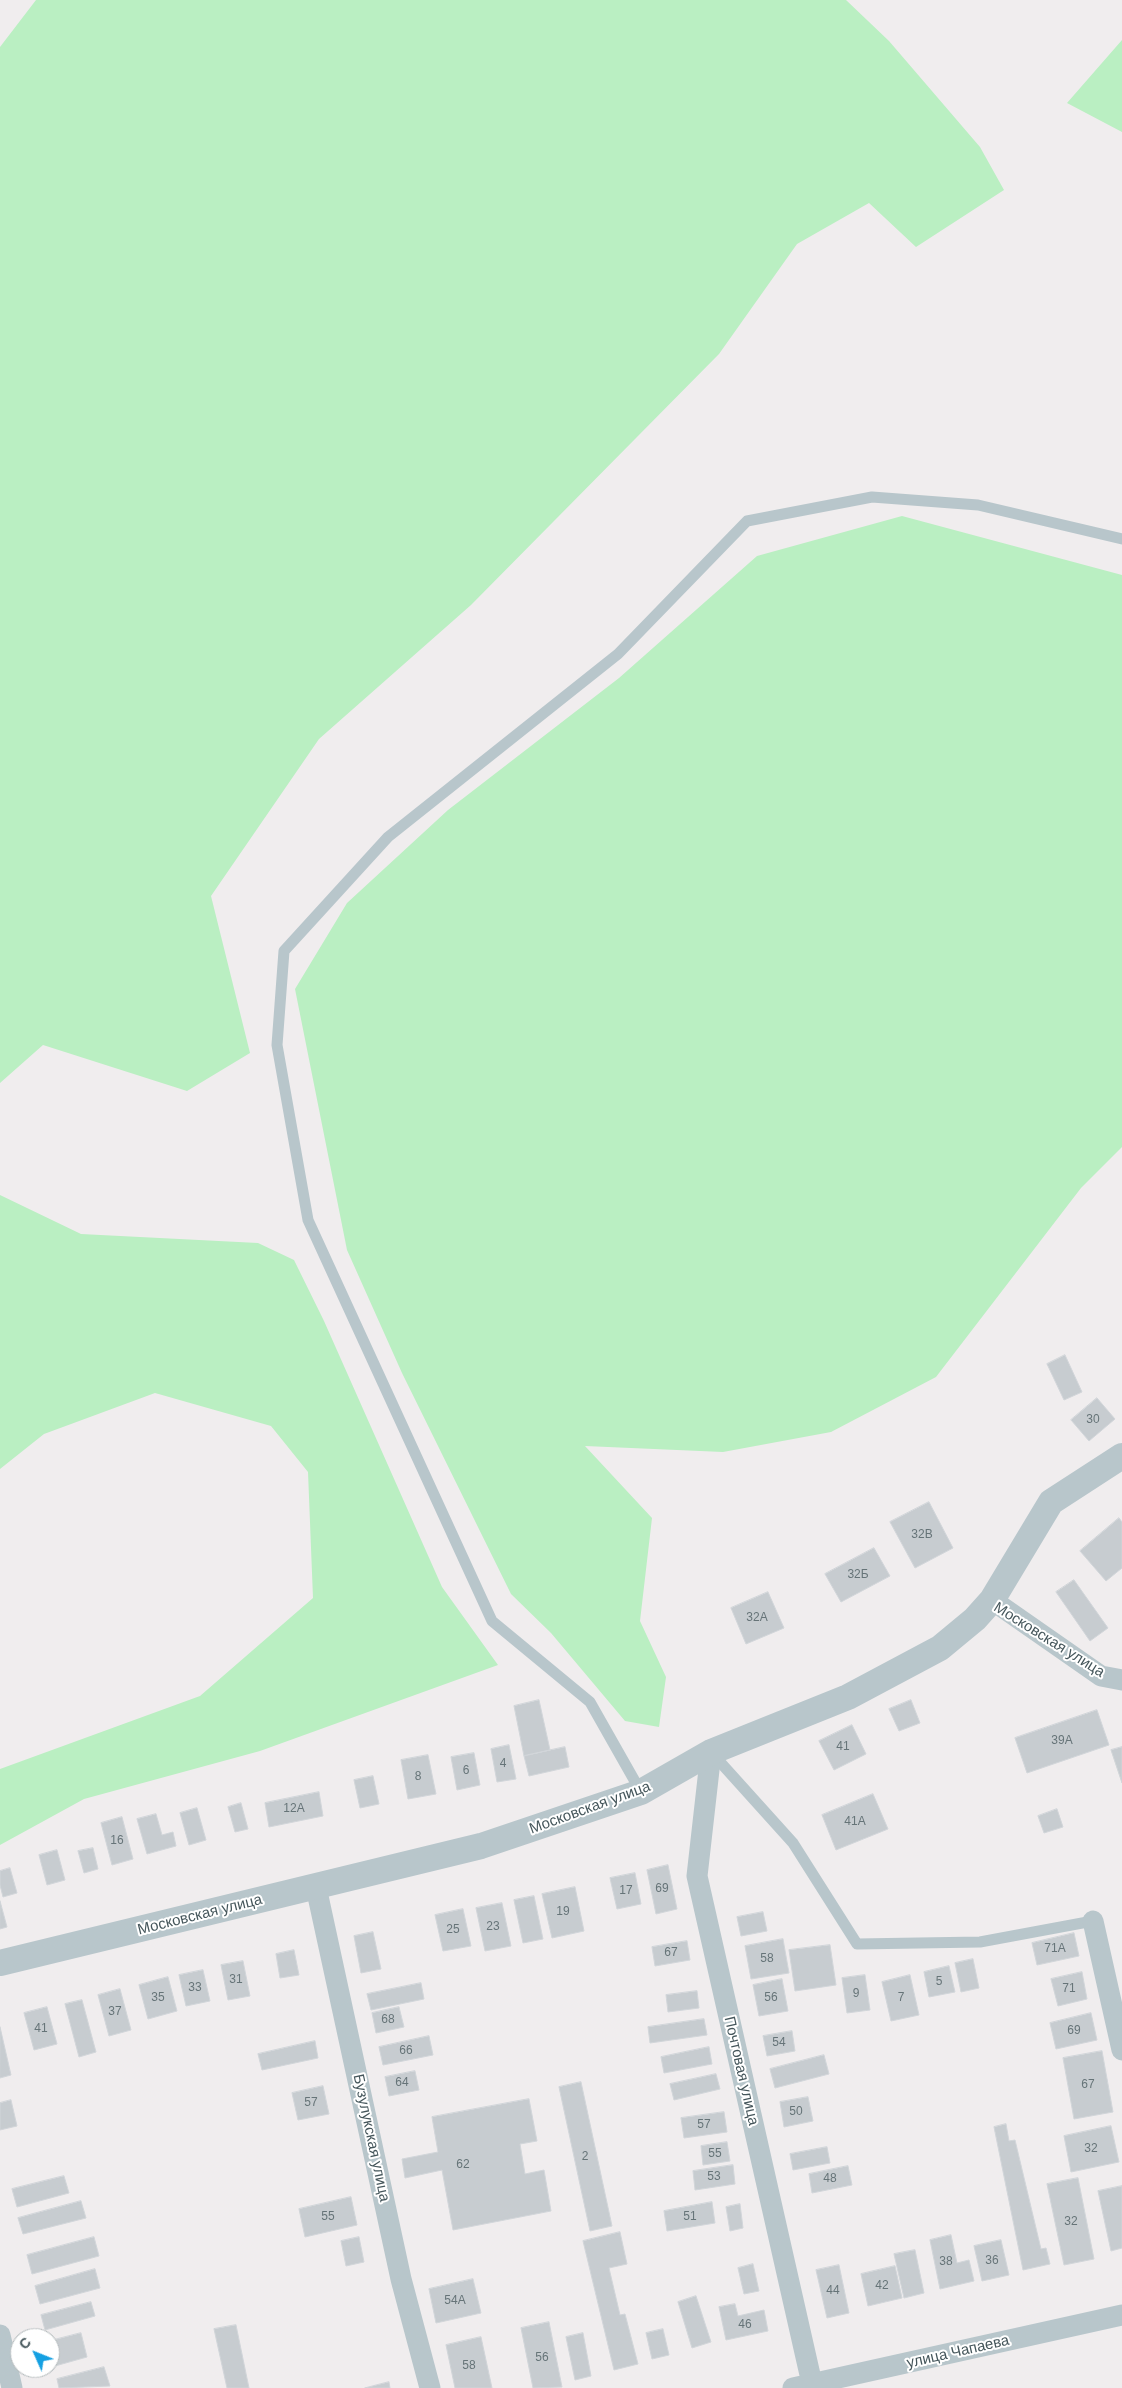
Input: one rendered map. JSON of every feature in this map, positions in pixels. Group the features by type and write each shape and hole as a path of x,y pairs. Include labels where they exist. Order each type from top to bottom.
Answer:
{"street":[{"path":"992,1600 1051,1502 1122,1456"},
{"name":"Московская улица","path":"0,1963 481,1846 641,1792 711,1752 848,1697 940,1648 976,1618 992,1600 1102,1676 1122,1680"},
{"name":"Почтовая улица","path":"711,1752 698,1876 806,2387"},
{"name":"Бузулукская улица","path":"316,1887 401,2279 430,2388"},
{"path":"1093,1921 1122,2050"},
{"name":"улица Чапаева","path":"806,2387 1122,2315"},
{"path":"0,2335 12,2388"}],"lane":[{"path":"641,1792 590,1702 492,1622 308,1220 276,1045 284,951 388,837 618,654 747,521 872,497 978,505 1122,539"},
{"path":"711,1752 793,1843 857,1944 980,1942 1093,1921"}],"green space":[{"path":"36,0 846,0 889,41 980,147 1004,190 916,247 869,203 797,244 719,354 471,605 319,739 211,896 250,1053 187,1091 43,1045 0,1083 0,47"},
{"path":"1122,40 1122,132 1067,103"},
{"path":"902,516 1122,575 1122,1147 1081,1188 936,1377 831,1432 723,1452 585,1446 652,1518 640,1621 666,1677 659,1727 625,1721 551,1633 511,1594 402,1373 347,1250 295,989 347,903 448,810 619,678 757,556"},
{"path":"0,1195 81,1234 258,1243 294,1260 324,1321 442,1587 498,1665 260,1751 84,1799 0,1845 0,1769 200,1696 313,1598 308,1472 271,1426 155,1393 44,1434 0,1469"}],"building":[{"path":"1065,1355 1082,1392 1064,1400 1047,1364"},
{"path":"1097,1398 1115,1419 1089,1441 1071,1420"},
{"path":"929,1502 953,1548 915,1568 890,1522"},
{"path":"1119,1518 1122,1522 1122,1568 1106,1581 1080,1551"},
{"path":"874,1548 890,1576 841,1602 825,1574"},
{"path":"1074,1580 1108,1628 1090,1641 1056,1592"},
{"path":"768,1592 784,1628 746,1644 731,1608"},
{"path":"539,1700 550,1750 524,1756 514,1706"},
{"path":"911,1700 920,1723 899,1731 889,1709"},
{"path":"1097,1710 1109,1745 1027,1773 1015,1738"},
{"path":"852,1725 866,1754 834,1770 819,1741"},
{"path":"509,1745 516,1779 497,1782 491,1749"},
{"path":"565,1747 569,1767 529,1776 524,1756"},
{"path":"1122,1747 1122,1783 1111,1750"},
{"path":"474,1753 480,1785 457,1790 451,1757"},
{"path":"428,1755 436,1794 408,1799 401,1760"},
{"path":"373,1776 379,1804 360,1808 354,1780"},
{"path":"319,1792 323,1816 269,1827 265,1803"},
{"path":"873,1794 888,1829 836,1850 822,1815"},
{"path":"241,1803 248,1829 235,1832 228,1807"},
{"path":"197,1808 206,1840 189,1845 180,1813"},
{"path":"1057,1809 1063,1827 1044,1833 1038,1816"},
{"path":"156,1814 162,1835 173,1832 176,1846 147,1854 137,1819"},
{"path":"122,1817 133,1859 112,1865 101,1823"},
{"path":"93,1848 98,1869 84,1873 78,1851"},
{"path":"57,1850 65,1880 47,1885 39,1855"},
{"path":"668,1865 677,1909 656,1914 647,1870"},
{"path":"10,1868 17,1893 3,1897 0,1885 0,1871"},
{"path":"635,1873 641,1904 617,1909 610,1878"},
{"path":"575,1887 584,1931 552,1938 542,1894"},
{"path":"534,1896 543,1939 523,1943 514,1900"},
{"path":"0,1901 7,1927 0,1929"},
{"path":"502,1903 511,1946 485,1951 476,1908"},
{"path":"463,1909 471,1946 443,1951 435,1915"},
{"path":"763,1912 767,1931 741,1936 737,1917"},
{"path":"373,1932 381,1969 361,1973 354,1936"},
{"path":"1074,1933 1079,1956 1037,1965 1032,1943"},
{"path":"783,1939 789,1973 751,1979 745,1946"},
{"path":"687,1941 690,1960 655,1966 652,1947"},
{"path":"830,1945 836,1985 795,1991 789,1950"},
{"path":"294,1950 299,1975 280,1978 276,1954"},
{"path":"973,1959 979,1988 961,1992 955,1963"},
{"path":"243,1961 250,1996 228,2000 221,1965"},
{"path":"949,1966 955,1992 929,1997 924,1972"},
{"path":"203,1970 210,2001 186,2006 179,1975"},
{"path":"1082,1972 1087,1999 1058,2006 1051,1979"},
{"path":"865,1975 870,2010 847,2013 842,1978"},
{"path":"910,1975 919,2015 891,2021 882,1982"},
{"path":"168,1977 177,2011 148,2019 139,1985"},
{"path":"782,1979 788,2011 759,2016 753,1985"},
{"path":"421,1983 424,1999 371,2010 367,1994"},
{"path":"120,1989 131,2030 109,2036 98,1995"},
{"path":"697,1991 699,2008 668,2012 666,1995"},
{"path":"82,2000 96,2052 79,2057 65,2004"},
{"path":"47,2007 57,2044 34,2050 24,2013"},
{"path":"399,2007 404,2027 376,2033 372,2013"},
{"path":"1091,2013 1097,2040 1056,2049 1050,2023"},
{"path":"704,2019 707,2035 650,2043 648,2027"},
{"path":"0,2027 11,2075 0,2078"},
{"path":"792,2031 795,2051 767,2056 763,2036"},
{"path":"429,2036 433,2055 383,2065 379,2047"},
{"path":"315,2041 318,2058 262,2070 258,2054"},
{"path":"709,2047 712,2064 664,2073 661,2057"},
{"path":"1102,2051 1113,2112 1074,2119 1063,2058"},
{"path":"824,2055 829,2074 775,2088 770,2069"},
{"path":"415,2071 419,2090 389,2096 385,2077"},
{"path":"716,2074 720,2089 674,2100 670,2084"},
{"path":"581,2082 612,2226 590,2231 559,2087"},
{"path":"323,2086 329,2114 298,2120 292,2093"},
{"path":"808,2097 813,2121 784,2127 780,2102"},
{"path":"529,2099 537,2141 520,2144 525,2174 544,2170 551,2211 453,2230 442,2170 405,2178 402,2159 438,2152 432,2117"},
{"path":"11,2100 17,2126 0,2130 0,2103"},
{"path":"724,2112 727,2132 684,2138 681,2118"},
{"path":"1006,2124 1009,2141 1015,2140 1041,2249 1046,2248 1050,2264 1023,2270 994,2127"},
{"path":"1111,2126 1119,2162 1071,2172 1064,2136"},
{"path":"727,2142 730,2161 703,2165 701,2146"},
{"path":"827,2147 830,2163 793,2170 790,2154"},
{"path":"733,2165 735,2184 695,2190 693,2171"},
{"path":"848,2166 852,2185 812,2193 809,2174"},
{"path":"64,2176 69,2193 17,2207 12,2189"},
{"path":"1078,2178 1094,2259 1064,2265 1047,2184"},
{"path":"1122,2186 1122,2248 1111,2251 1098,2191"},
{"path":"351,2197 357,2225 305,2237 299,2209"},
{"path":"81,2201 86,2218 23,2234 18,2218"},
{"path":"712,2202 715,2223 667,2231 664,2211"},
{"path":"740,2204 743,2228 730,2231 726,2207"},
{"path":"620,2232 627,2264 609,2268 620,2315 625,2314 638,2364 614,2370 583,2241"},
{"path":"951,2235 957,2263 969,2260 974,2281 940,2289 930,2240"},
{"path":"94,2237 99,2256 32,2274 27,2255"},
{"path":"359,2237 364,2262 346,2266 341,2241"},
{"path":"1001,2240 1009,2275 982,2281 974,2246"},
{"path":"915,2250 924,2293 904,2298 894,2254"},
{"path":"753,2264 759,2291 744,2294 738,2268"},
{"path":"839,2265 849,2313 827,2318 816,2270"},
{"path":"895,2266 902,2298 868,2306 861,2274"},
{"path":"95,2269 100,2288 40,2304 35,2286"},
{"path":"473,2279 481,2313 436,2323 429,2289"},
{"path":"696,2296 711,2342 692,2348 678,2302"},
{"path":"91,2302 95,2316 52,2328 44,2328 41,2315"},
{"path":"735,2304 738,2316 764,2310 768,2331 726,2340 719,2307"},
{"path":"549,2322 562,2387 533,2388 521,2328"},
{"path":"236,2325 249,2388 227,2388 214,2329"},
{"path":"663,2329 669,2355 652,2359 646,2333"},
{"path":"81,2333 87,2357 60,2365 60,2338"},
{"path":"583,2333 591,2376 575,2380 566,2337"},
{"path":"481,2337 492,2388 455,2388 446,2345"},
{"path":"104,2367 110,2386 59,2388 57,2379"},
{"path":"389,2382 390,2388 365,2388"}]}
